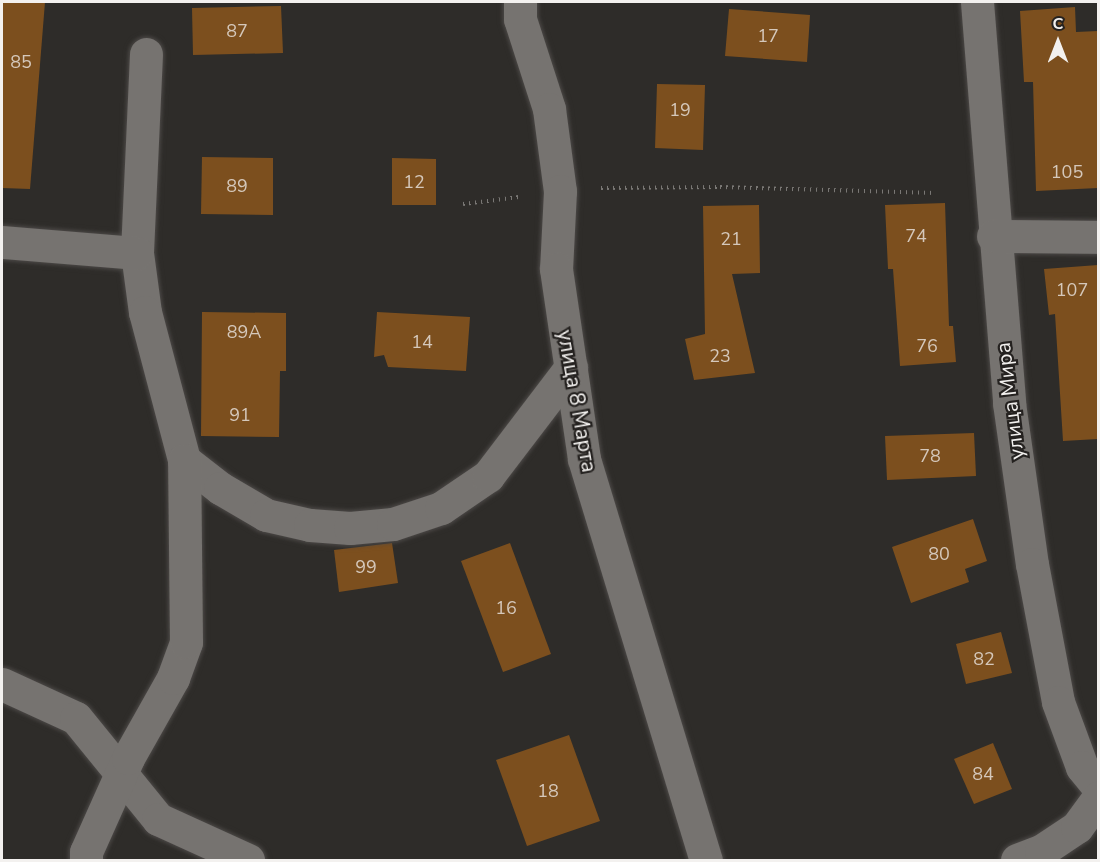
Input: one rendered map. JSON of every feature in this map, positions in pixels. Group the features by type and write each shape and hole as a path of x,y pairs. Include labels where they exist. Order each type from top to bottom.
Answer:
{"street":[{"name":"улица 8 Марта","path":"520,2 520,19 549,109 560,191 556,269 584,459 706,861"},
{"name":"улица Мира","path":"977,2 993,236 1009,403 1053,679 1082,767 1098,787"},
{"path":"86,861 86,852 122,772 173,678 186,642 184,460 145,312 137,253 146,54"},
{"path":"993,236 1098,237"},
{"path":"2,242 137,253"},
{"path":"184,460 220,488 266,515 350,528 393,524 441,508 488,476 571,367"},
{"path":"2,684 76,718 158,819 248,861"},
{"path":"1017,861 1041,851 1077,827 1098,798"}],"path":[{"path":"463,204 560,191 720,187 936,193"}],"building":[{"path":"2,2 45,2 30,189 2,188"},
{"path":"281,6 283,53 193,55 192,8"},
{"path":"1075,7 1076,32 1098,31 1098,188 1036,191 1033,82 1024,82 1020,11"},
{"path":"729,9 810,15 807,62 725,56"},
{"path":"657,84 705,85 703,150 655,148"},
{"path":"202,157 273,158 273,215 201,214"},
{"path":"392,158 436,159 436,205 392,205"},
{"path":"945,203 949,326 953,326 956,362 900,366 893,269 888,269 885,205"},
{"path":"759,205 760,273 732,274 755,373 694,380 685,339 705,334 703,206"},
{"path":"1098,265 1098,439 1063,441 1055,314 1049,315 1044,269"},
{"path":"202,312 286,313 286,371 280,371 279,437 201,436"},
{"path":"377,312 470,317 466,371 388,367 384,355 374,357"},
{"path":"974,433 976,476 887,480 885,436"},
{"path":"973,519 987,561 965,569 969,582 911,603 892,547"},
{"path":"392,543 398,583 339,592 334,550"},
{"path":"510,543 551,654 503,672 461,561"},
{"path":"1001,632 1012,673 966,684 956,644"},
{"path":"569,735 600,821 527,846 496,760"},
{"path":"993,743 1012,789 974,804 954,759"}]}
